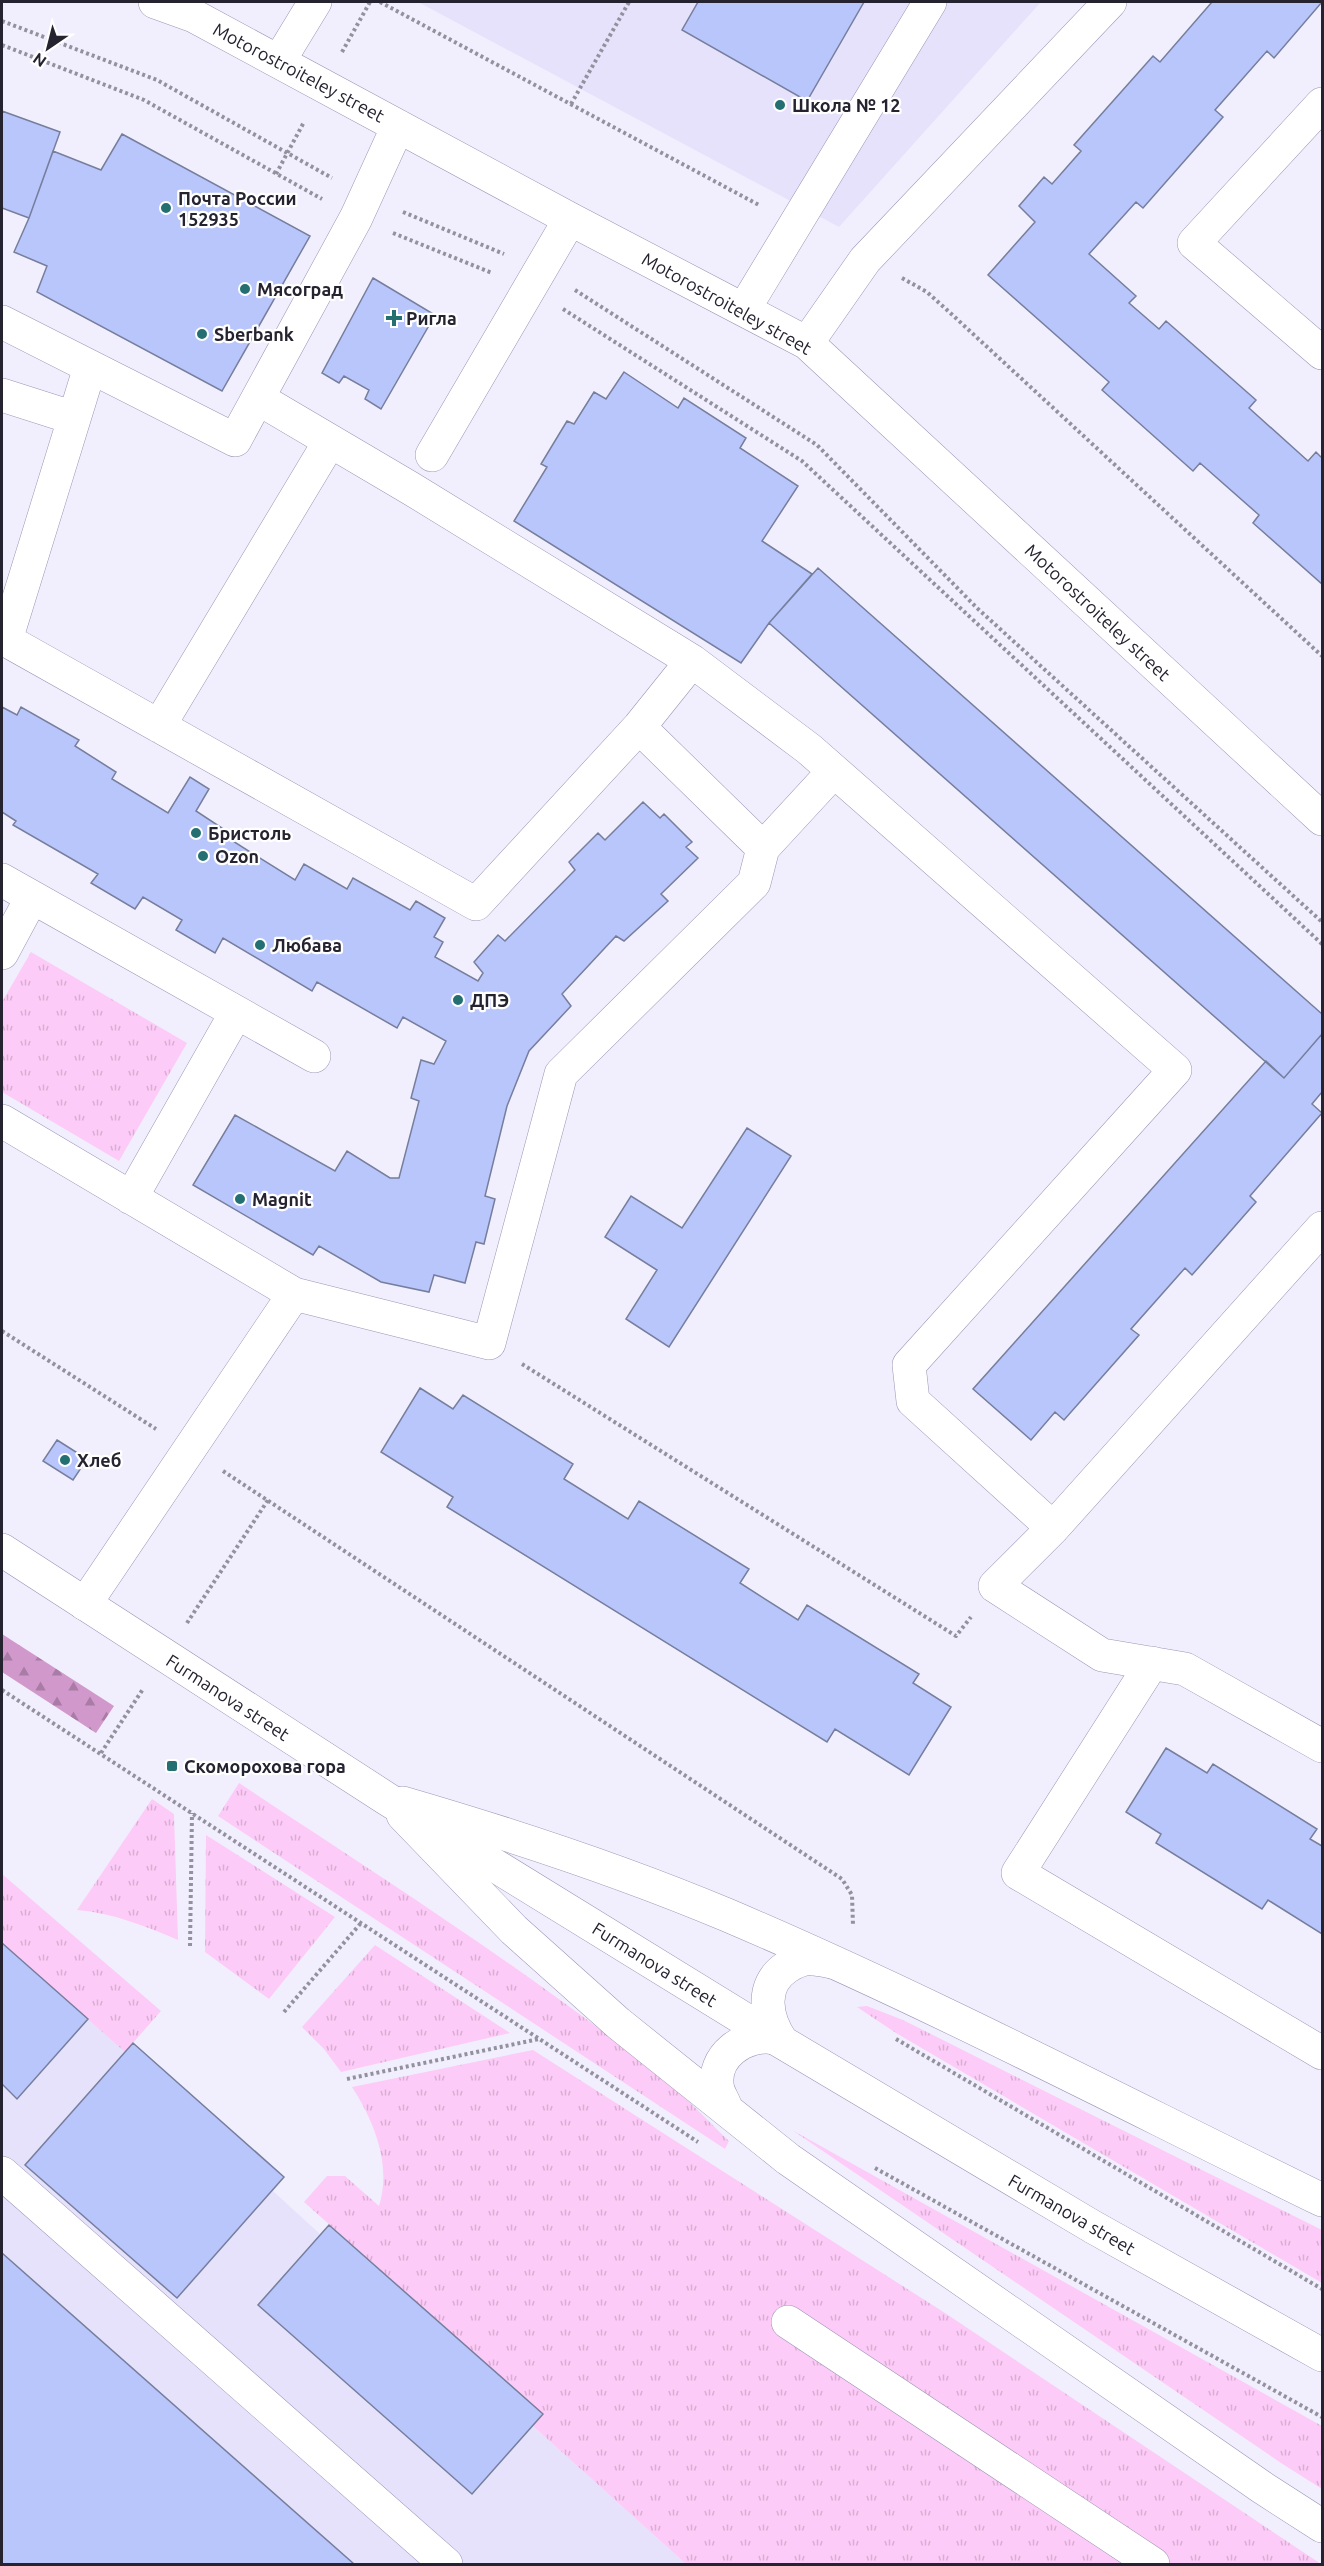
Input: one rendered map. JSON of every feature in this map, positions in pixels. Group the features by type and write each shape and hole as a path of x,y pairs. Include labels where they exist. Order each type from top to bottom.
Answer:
{"street":[{"name":"Motorostroiteley street","path":"155,2 198,9 279,61 570,219 807,342 1323,819"},
{"path":"279,61 315,2"},
{"path":"744,309 930,2"},
{"path":"807,342 865,260 1110,2"},
{"path":"1323,104 1194,243 1323,353"},
{"path":"2,322 236,440 361,208 398,126"},
{"path":"432,455 570,219"},
{"path":"90,367 6,640 476,904 639,727 692,662"},
{"path":"2,396 74,418"},
{"path":"259,399 692,662 809,749 1175,1070 909,1365 913,1401 1053,1528"},
{"path":"159,726 330,441"},
{"path":"639,727 763,848"},
{"path":"2,1121 294,1294 489,1343 561,1074 754,883 763,848 834,771"},
{"path":"2,880 314,1056"},
{"path":"2,953 31,898"},
{"path":"131,1198 236,1013"},
{"path":"1323,1228 1053,1528 995,1586 1102,1655 1185,1669 1323,1746"},
{"path":"85,1604 294,1294"},
{"name":"Furmanova street","path":"2,1550 387,1799 779,2040 1093,2227 1323,2355"},
{"path":"1152,1663 1018,1873 1323,2053"},
{"path":"387,1799 537,1843 724,1914 832,1962 1323,2200"},
{"path":"387,1799 523,1938 618,2023 798,2165 1253,2482 1323,2526"},
{"path":"779,2040 768,2012 767,1996 773,1981 783,1970 797,1961 812,1959 832,1962"},
{"path":"726,2108 718,2090 719,2074 724,2059 734,2047 747,2039 763,2036 779,2040"},
{"path":"2,2173 446,2565"},
{"path":"788,2322 1153,2565"}],"path":[{"path":"571,104 629,2"},
{"path":"2,21 157,80 361,208 537,279 802,461 1323,944"},
{"path":"2,45 144,100 361,208 537,279 817,445 977,608 1323,922"},
{"path":"2,1331 190,1451 842,1879"},
{"path":"489,1343 956,1636 995,1586"},
{"path":"2,1690 705,2146"},
{"path":"190,1946 192,1812"},
{"path":"284,2012 361,1923"},
{"path":"891,2036 1323,2289"},
{"path":"347,2079 539,2039"},
{"path":"871,2165 1323,2417"}],"shaded area":[{"name":"Школа № 12","path":"418,2 1041,2 839,227"},
{"path":"2,1943 125,2051 133,2043 284,2177 273,2191 320,2234 329,2225 543,2414 533,2426 686,2564 2,2564"}],"green space":[{"path":"31,952 187,1043 119,1161 2,1092 2,1002"},
{"path":"2,1634 114,1706 96,1733 2,1672"},
{"path":"239,1783 505,1961 609,2036 695,2107 729,2141 725,2149 218,1816"},
{"path":"152,1799 174,1814 178,1940 116,1917 77,1910"},
{"path":"206,1835 335,1917 269,1999 205,1952"},
{"path":"2,1874 161,2011 125,2052 2,1943"},
{"path":"375,1945 510,2033 341,2072 324,2049 302,2027"},
{"path":"867,2006 903,2020 1322,2230 1322,2283 896,2033 857,2007"},
{"path":"533,2050 945,2313 1321,2564 686,2564 533,2426 543,2414 304,2202 327,2176 345,2176 379,2206 383,2175 379,2144 367,2114 352,2087"},
{"path":"792,2130 1322,2426 1322,2489 1281,2463"}],"building":[{"path":"698,2 864,2 807,101 682,30"},
{"path":"1212,2 1322,2 1274,58 1267,51 1215,110 1223,117 1143,208 1136,202 1089,254 1136,296 1129,303 1159,329 1166,321 1256,400 1249,408 1308,461 1316,452 1322,458 1322,584 1253,523 1259,515 1200,463 1193,471 1102,390 1109,382 988,275 1035,222 1019,206 1044,177 1052,184 1081,151 1074,145 1153,56 1160,62"},
{"path":"2,111 60,132 29,218 2,208"},
{"path":"122,134 310,236 222,391 37,292 47,266 14,252 53,151 101,170"},
{"path":"373,278 435,315 381,409 365,399 369,390 344,376 339,383 322,373"},
{"path":"624,372 678,408 684,398 746,438 740,448 798,486 762,541 812,574 769,623 741,663 514,521 547,467 541,464 567,421 574,424 594,392 606,399"},
{"path":"818,568 1322,1014 1322,1034 1284,1078 769,623"},
{"name":"ДПЭ","path":"2,707 17,715 21,707 79,740 75,746 116,772 112,779 168,813 190,777 209,789 196,811 231,834 228,838 295,880 304,864 347,889 353,878 410,910 416,901 445,918 434,937 443,942 435,957 478,981 483,973 474,962 498,935 505,941 575,870 569,862 598,833 605,840 643,802 660,818 664,814 692,842 686,847 698,858 661,894 668,901 624,941 616,936 562,994 571,1006 529,1051 507,1106 485,1196 495,1199 484,1244 476,1242 465,1283 434,1275 429,1292 381,1282 319,1246 313,1255 193,1185 235,1115 335,1171 347,1151 390,1178 399,1178 419,1101 411,1098 421,1060 434,1064 446,1041 403,1017 397,1028 317,982 312,991 223,938 215,953 176,930 182,920 143,897 135,909 91,883 98,874 13,825 16,821 2,812"},
{"path":"1322,1034 1322,1092 1312,1104 1322,1113 1250,1196 1256,1202 1192,1275 1185,1268 1131,1329 1139,1335 1064,1420 1055,1412 1031,1440 973,1389 1266,1061 1284,1078"},
{"path":"747,1128 791,1156 669,1347 626,1319 657,1270 605,1237 631,1196 682,1228"},
{"path":"420,1388 453,1409 463,1395 573,1464 564,1479 628,1519 639,1501 749,1569 740,1583 798,1620 807,1605 919,1674 913,1683 951,1707 909,1775 835,1729 827,1742 447,1507 453,1497 381,1452"},
{"name":"Хлеб","path":"57,1440 87,1459 73,1480 43,1461"},
{"path":"1166,1748 1207,1773 1213,1764 1317,1829 1310,1839 1322,1846 1322,1934 1268,1900 1262,1909 1156,1843 1161,1834 1126,1812"},
{"path":"2,1943 88,2019 17,2099 2,2084"},
{"path":"133,2043 284,2177 177,2298 25,2165"},
{"path":"329,2225 543,2414 472,2494 258,2305"},
{"path":"2,2253 354,2564 2,2564"}],"place":[{"name":"Школа № 12","path":"780,105"},
{"name":"Почта России 152935","path":"166,208"},
{"name":"Мясоград","path":"245,289"},
{"name":"Ригла","path":"394,318"},
{"name":"Sberbank","path":"202,334"},
{"name":"Бристоль","path":"196,833"},
{"name":"Ozon","path":"203,856"},
{"name":"Любава","path":"260,945"},
{"name":"ДПЭ","path":"458,1000"},
{"name":"Magnit","path":"240,1199"},
{"name":"Хлеб","path":"65,1460"},
{"name":"Скоморохова гора","path":"172,1766"}]}
